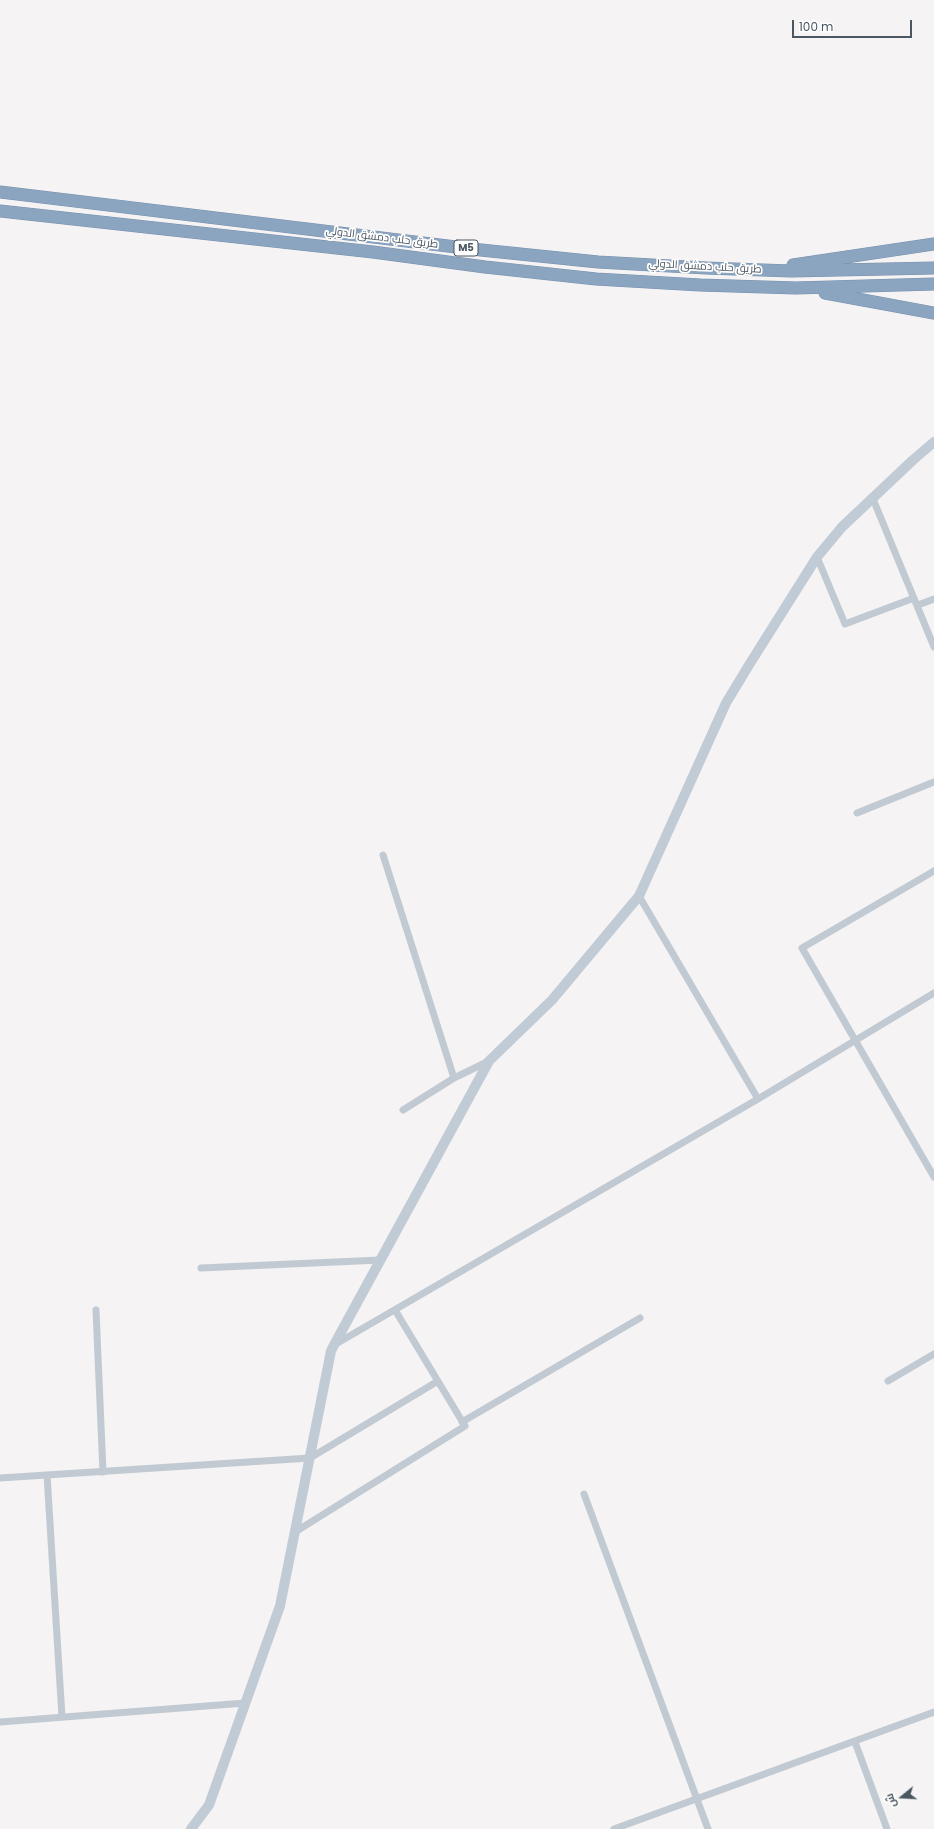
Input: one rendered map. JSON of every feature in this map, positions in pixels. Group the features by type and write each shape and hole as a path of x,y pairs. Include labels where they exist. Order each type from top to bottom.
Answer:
{"highway":[{"name":"طريق حلب دمشق الدولي","path":"0,192 481,250 598,262 791,271 934,268"},
{"name":"طريق حلب دمشق الدولي","path":"0,212 596,279 693,285 796,288 934,284"},
{"path":"758,270 934,244"},
{"path":"796,288 934,313"}],"street":[{"path":"191,1829 209,1805 280,1606 331,1352 334,1345 489,1061 552,1000 639,896 726,703 752,659 818,557 842,527 934,442"},
{"path":"873,499 918,605 934,647"},
{"path":"818,557 846,624 914,598"},
{"path":"918,605 934,600"},
{"path":"857,813 934,782"},
{"path":"383,855 454,1078"},
{"path":"934,871 802,948 934,1177"},
{"path":"639,896 758,1099"},
{"path":"334,1345 758,1099 934,993"},
{"path":"403,1110 454,1078 489,1061"},
{"path":"201,1268 380,1260"},
{"path":"96,1310 103,1472"},
{"path":"295,1532 465,1426 395,1310"},
{"path":"462,1422 640,1318"},
{"path":"888,1381 934,1354"},
{"path":"0,1478 310,1458 438,1381"},
{"path":"48,1475 62,1717"},
{"path":"584,1494 708,1829"},
{"path":"0,1722 245,1703"},
{"path":"614,1829 934,1712"},
{"path":"855,1742 887,1829"}]}
